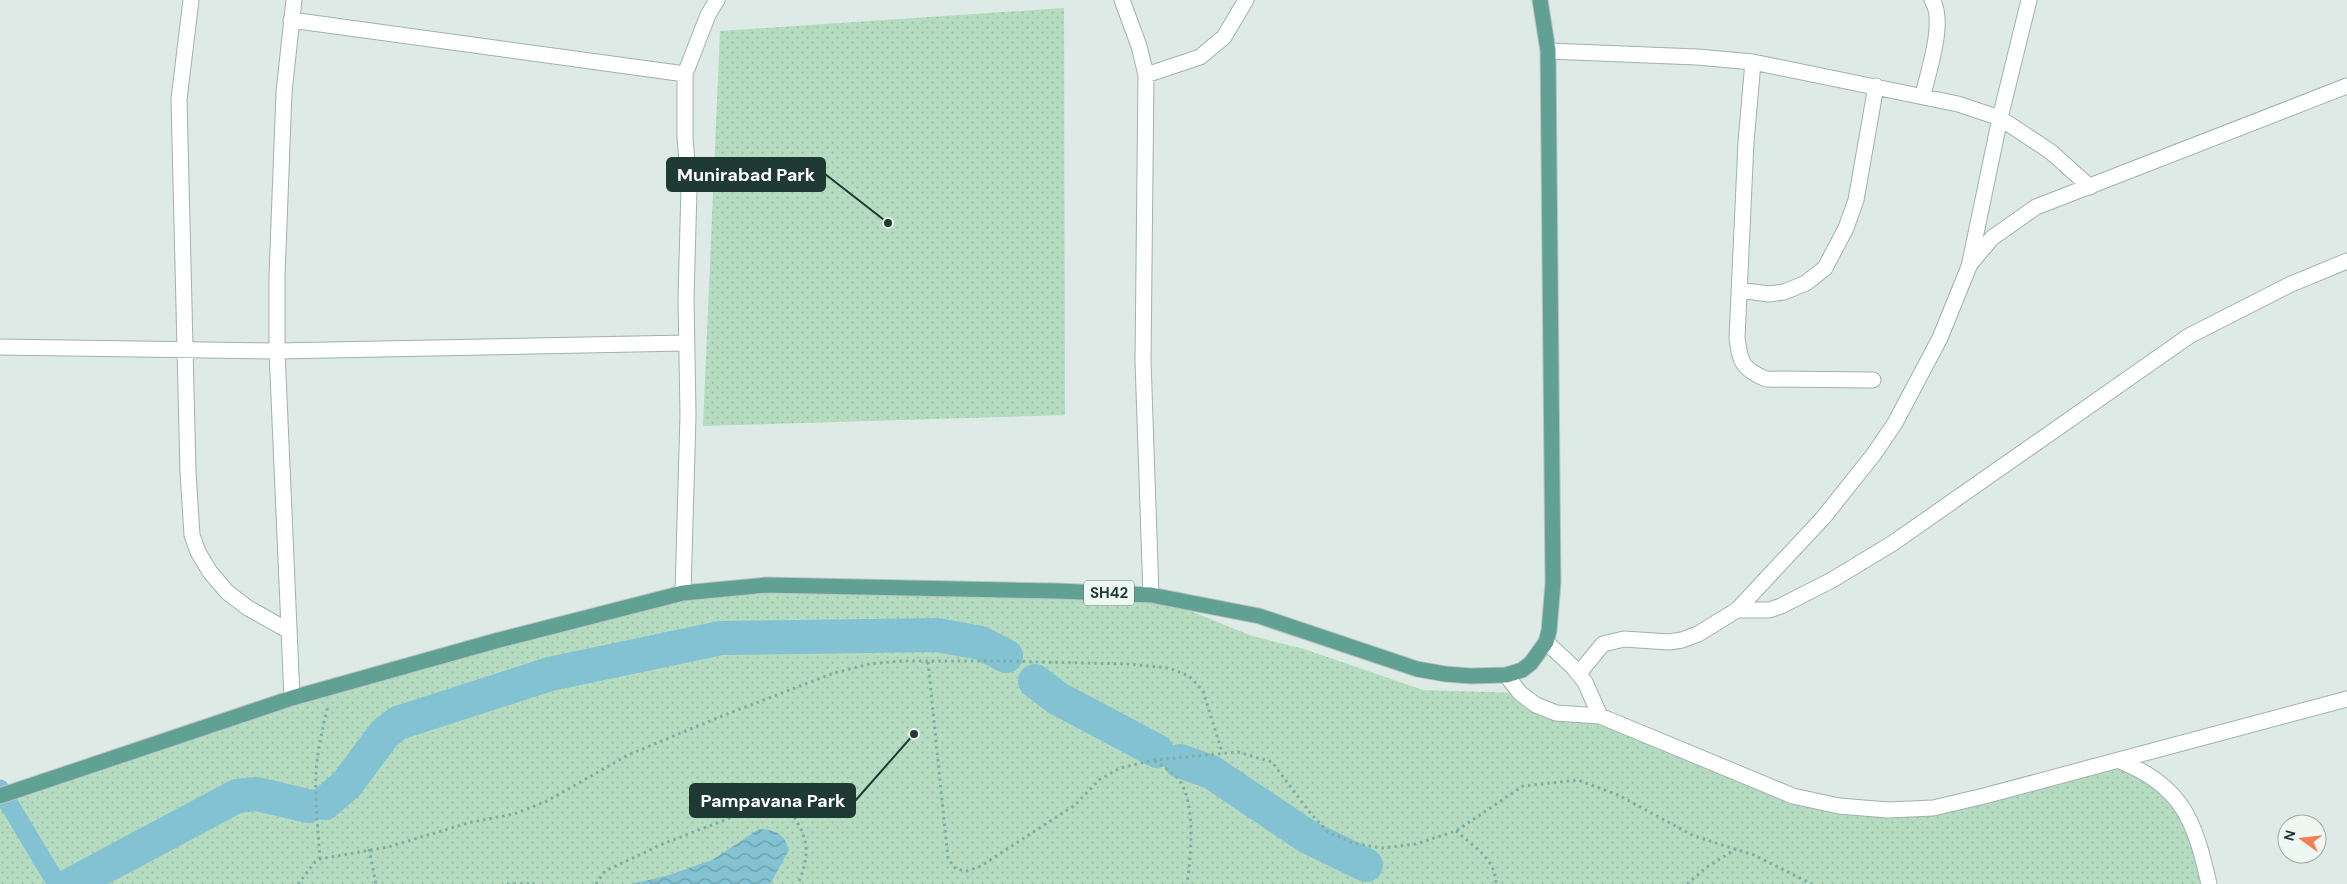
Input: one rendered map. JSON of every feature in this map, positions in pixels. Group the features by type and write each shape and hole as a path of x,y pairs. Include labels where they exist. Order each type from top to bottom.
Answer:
{"main road":[{"name":"SH42","path":"0,796 292,698 490,643 683,593 766,584 1058,590 1151,596 1258,616 1417,669 1445,674 1506,675 1522,670 1532,663 1546,642 1552,613 1554,583 1548,52 1540,0"}],"street":[{"path":"192,0 178,100 188,472 192,535 198,552 210,572 228,592 248,608 289,631"},
{"path":"292,698 276,351 283,111 294,0"},
{"path":"683,593 688,415 686,343 690,189 685,128 685,74 708,15 717,0"},
{"path":"1122,0 1139,46 1146,75 1143,361 1151,596"},
{"path":"1146,75 1200,57 1224,37 1246,0"},
{"path":"1923,95 1938,15 1932,0"},
{"path":"1579,673 1603,644 1624,640 1669,642 1682,640 1698,634 1737,610 1823,518 1874,454 1895,423 1940,338 1970,264 2000,118 2029,0"},
{"path":"291,20 685,74"},
{"path":"1548,52 1697,57 1753,62 1923,95 2000,118 2051,152 2090,186"},
{"path":"1753,62 1736,338 1739,359 1750,373 1766,379 1873,380"},
{"path":"1739,290 1769,294 1784,292 1806,283 1825,268 1846,228 1856,200 1876,86"},
{"path":"1970,264 1992,238 2036,207 2132,168 2347,86"},
{"path":"1737,610 1769,610 1781,606 1832,580 1893,543 2189,336 2290,285 2347,261"},
{"path":"0,347 276,351 686,343"},
{"path":"1546,642 1579,673 1600,716"},
{"path":"1506,675 1520,693 1536,705 1556,713 1600,716 1793,796 1839,806 1888,810 1933,808 2120,761 2347,699"},
{"path":"2120,761 2137,767 2172,791 2196,832 2209,884"}],"path":[{"path":"298,884 315,862 320,859 388,847 468,823 514,814 547,801 628,755 834,673 869,664 928,662 1091,663 1169,668 1189,676 1203,691 1222,752"},
{"path":"928,662 948,859 956,869 967,871 981,866 1075,805 1099,780 1120,768 1154,760 1222,752 1238,752 1272,762 1311,814 1328,832 1352,843 1382,848 1416,844 1456,831 1523,786 1578,780 1618,796 1694,836 1754,855 1812,884"},
{"path":"320,859 316,808 316,774 318,752 332,687"},
{"path":"1154,760 1180,781 1187,801 1190,815 1188,884"},
{"path":"596,884 605,870 665,843 743,813 784,800 804,834 808,850 804,870 798,884"},
{"path":"1456,831 1485,856 1493,868 1496,884"},
{"path":"369,849 376,884"},
{"path":"1687,884 1707,867 1736,849"},
{"path":"1800,879 1800,884"},
{"path":"507,884 535,884"}],"green space":[{"path":"1064,8 1065,415 703,426 720,31"},
{"path":"766,585 1151,595 1252,636 1304,649 1423,690 1520,693 1536,705 1600,716 1750,780 1888,810 2120,761 2185,811 2208,884 0,884 0,796 292,698 683,593"}],"water":[{"path":"759,829 782,836 789,850 770,884 632,884 669,875 712,860"}],"waterway":[{"path":"325,803 347,784 384,734 398,723 550,674 721,638 937,635 981,643 1006,656"},
{"path":"1035,681 1057,698 1157,751"},
{"path":"1180,761 1211,772 1308,837 1366,865"},
{"path":"0,789 57,884"},
{"path":"72,884 237,796 257,794 308,806"}],"place":[{"name":"Munirabad Park","path":"888,223"},
{"name":"Pampavana Park","path":"914,734"}]}
